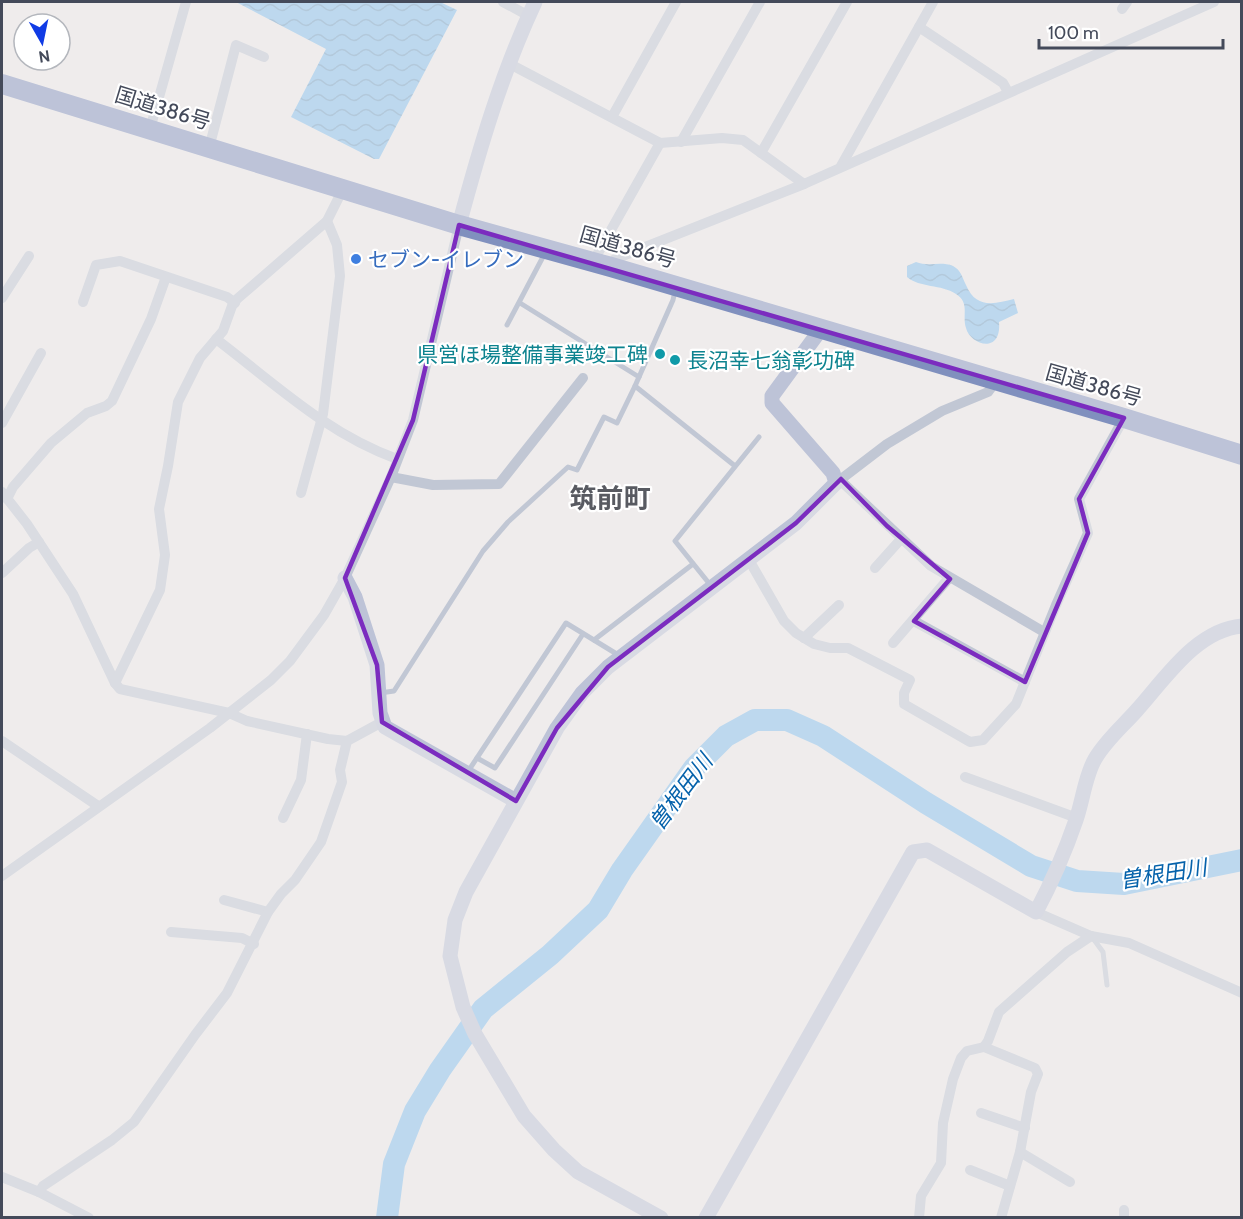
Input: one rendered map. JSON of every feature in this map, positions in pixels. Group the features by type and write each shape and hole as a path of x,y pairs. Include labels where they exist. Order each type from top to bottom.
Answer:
{"highway":[{"name":"国道386号","path":"2,84 459,225 676,286 1242,455"}],"street":[{"path":"150,129 186,2"},
{"path":"2,876 229,713 271,680 290,661 324,615 345,578 391,477 413,420 483,133 508,63 532,8 503,2"},
{"path":"612,117 676,2"},
{"path":"681,142 760,2"},
{"path":"761,153 847,2"},
{"path":"841,166 933,2"},
{"path":"602,265 804,184 1214,2"},
{"path":"919,27 1003,83 1008,92"},
{"path":"209,148 236,45 264,57"},
{"path":"508,63 660,143 722,138 743,140 804,184"},
{"path":"602,265 660,143"},
{"path":"115,683 160,590 165,555 159,509 178,402 200,358 224,331 235,303 327,221 343,189"},
{"path":"301,494 321,420 340,276 337,245 327,221"},
{"path":"2,298 29,256"},
{"path":"83,302 96,265 120,261 227,297 235,303"},
{"path":"166,277 151,319 112,401 106,406 87,413 51,443 13,487 5,500 39,542 73,594 115,683 120,689 229,713 247,721 347,741 382,722"},
{"path":"821,329 772,396 772,403 833,473 838,482 931,566 1044,632"},
{"path":"216,339 268,382 321,420 360,444 397,459"},
{"path":"2,423 41,354"},
{"path":"391,477 433,485 499,484 583,378"},
{"path":"661,1218 578,1172 554,1150 524,1116 483,1050 463,1007 450,956 454,920 466,892 557,728 582,693 608,667 796,523 838,482 887,444 942,411 988,392 996,381"},
{"path":"749,560 784,621 796,633 814,644 830,648 848,648 910,680 904,693 904,704 970,742 983,740 1016,704 1044,632 1088,533 1079,499 1124,418"},
{"path":"875,568 901,539"},
{"path":"2,573 29,548 39,542"},
{"path":"345,578 356,597 377,665 382,722 385,727 516,801"},
{"path":"893,643 950,578"},
{"path":"804,638 839,605"},
{"path":"914,621 1025,682"},
{"path":"1039,905 1059,867 1077,818 1094,760 1108,741 1186,655 1206,639 1231,627 1242,626"},
{"path":"283,818 301,780 307,734"},
{"path":"2,741 98,806"},
{"path":"39,1192 44,1186 112,1140 134,1122 227,993 254,944 268,912 295,880 321,842 342,782 340,770 347,741"},
{"path":"965,777 1077,818"},
{"path":"706,1218 913,852 927,850 1039,905 1091,936 1129,943 1242,993"},
{"path":"224,900 268,912"},
{"path":"171,932 242,938 254,944"},
{"path":"984,1047 999,1012 1067,952 1091,936"},
{"path":"919,1218 921,1196 941,1163 943,1123 953,1079 961,1058 967,1051 984,1047 1035,1068 1038,1074 1031,1092 1020,1152 1001,1218"},
{"path":"981,1113 1025,1128"},
{"path":"1020,1152 1070,1182"},
{"path":"970,1170 1010,1186"},
{"path":"2,1177 39,1192 89,1218"}],"lane":[{"path":"507,325 547,249"},
{"path":"379,693 394,691 483,551 508,522 568,467 577,470 604,417 618,423 673,300 676,286"},
{"path":"520,303 639,377"},
{"path":"635,386 735,466"},
{"path":"713,588 675,541 759,437"},
{"path":"594,640 693,564"},
{"path":"467,773 566,623 622,657"},
{"path":"477,758 495,768 584,634"},
{"path":"1091,936 1103,952 1107,985"}],"highlighted area":[{"path":"459,225 1124,418 1079,499 1088,533 1025,682 914,621 950,579 887,526 841,479 796,523 608,667 557,728 516,801 382,722 377,665 345,578 413,420"}],"water":[{"path":"236,2 440,2 457,10 379,159 374,159 291,117 326,49"},
{"path":"916,262 953,266 960,272 970,293 975,298 986,303 1014,299 1018,313 999,322 999,332 991,343 985,344 973,339 966,328 963,301 956,294 918,283 907,277 907,266"}],"waterway":[{"name":"曽根田川","path":"387,1218 394,1164 415,1111 440,1070 483,1009 550,955 598,910 622,870 694,768 726,736 755,720 787,720 823,736 926,803 1031,866 1077,881 1124,884 1242,860"}],"place":[{"name":"セブン-イレブン","path":"356,259"},
{"name":"県営ほ場整備事業竣工碑","path":"660,354"},
{"name":"長沼幸七翁彰功碑","path":"675,360"}],"district":[{"name":"筑前町","path":"610,498"}]}
